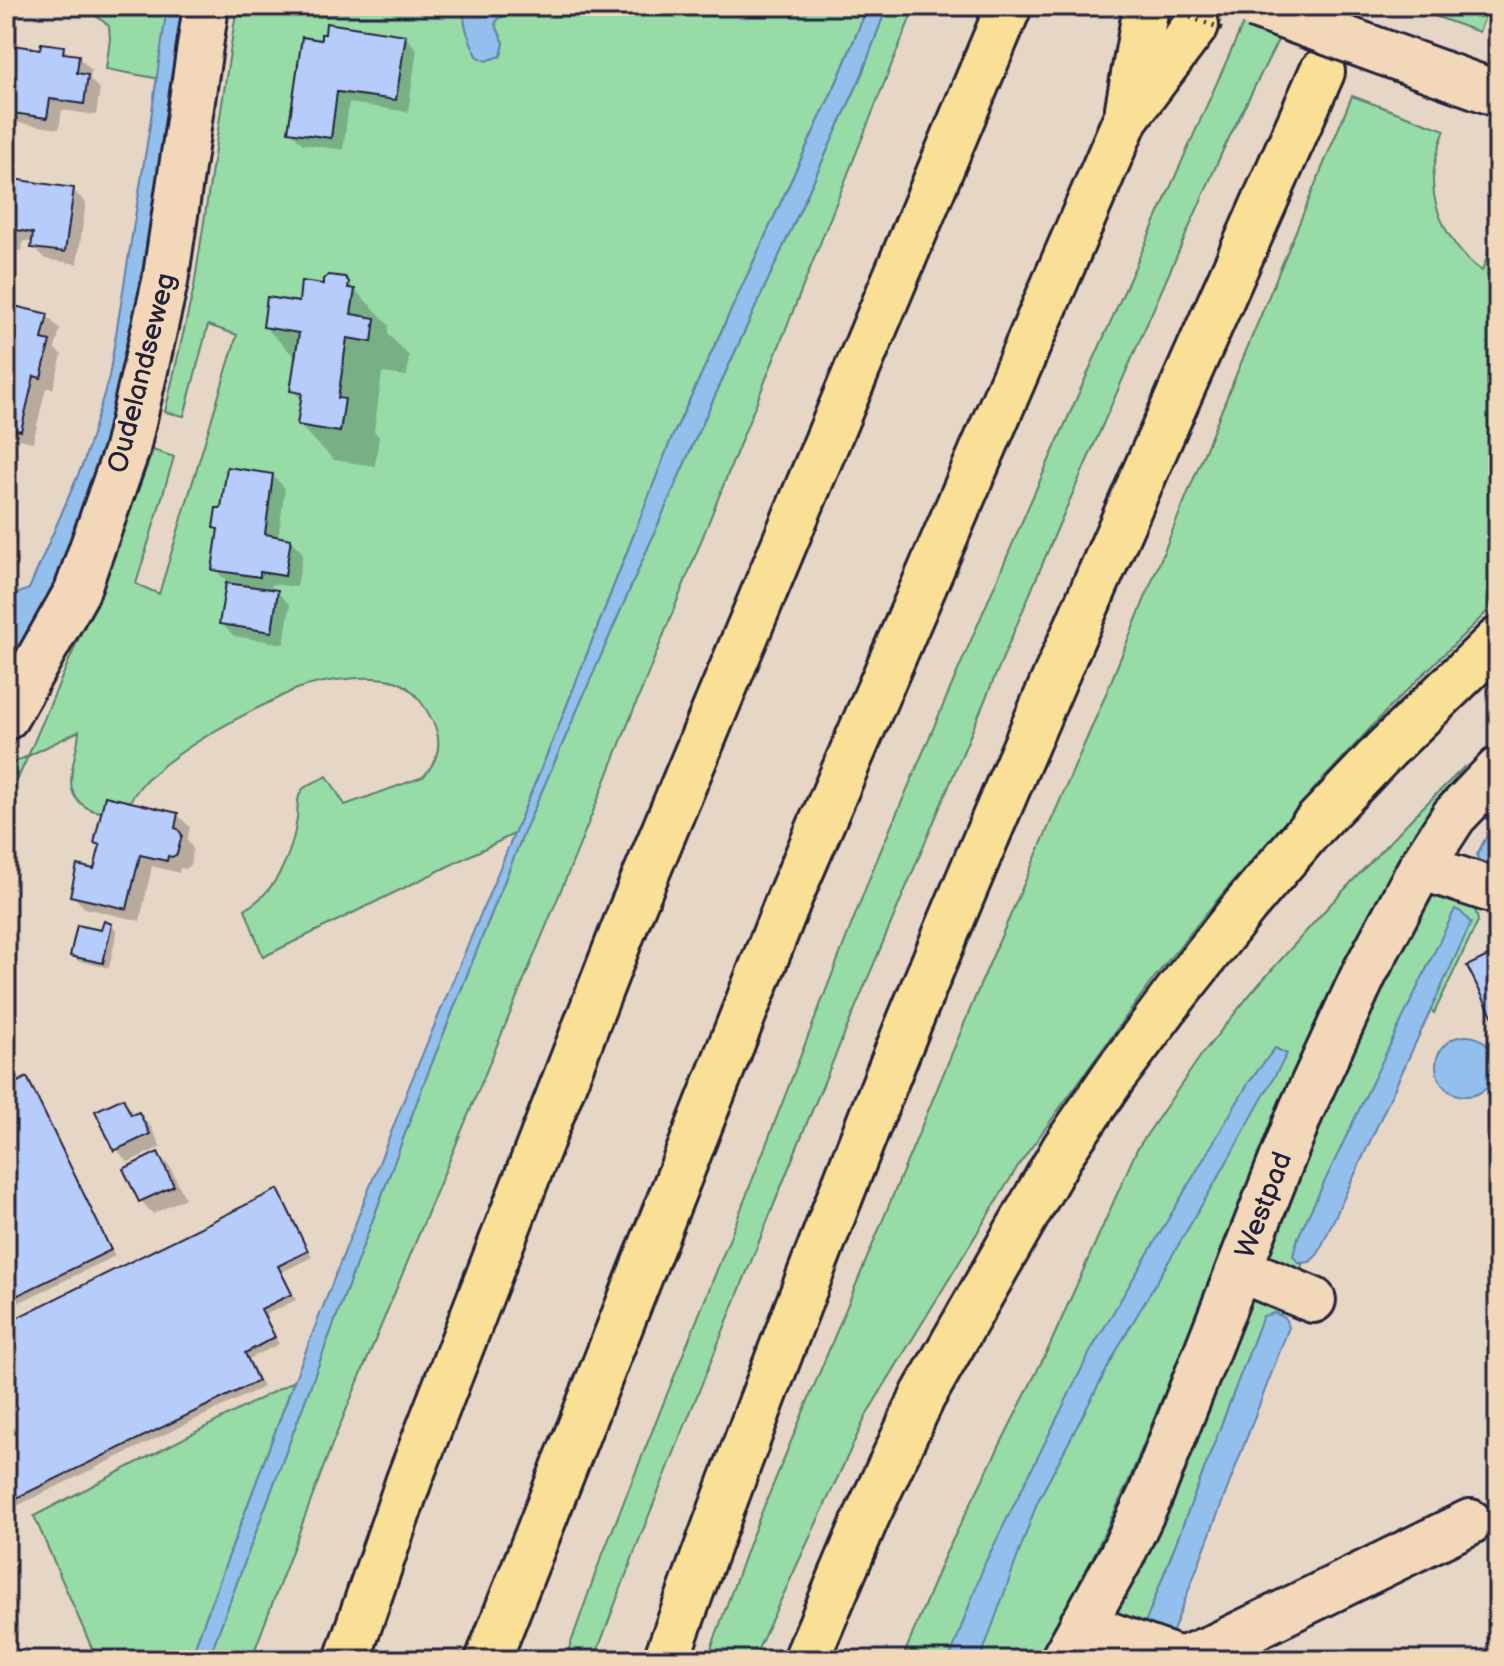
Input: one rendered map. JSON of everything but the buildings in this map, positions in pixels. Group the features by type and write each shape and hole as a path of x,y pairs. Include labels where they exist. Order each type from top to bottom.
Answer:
{"highway":[{"path":"347,1660 409,1480 630,913 1009,6"},
{"path":"488,1660 791,894 1126,118 1146,7"},
{"path":"1126,118 1196,25"},
{"path":"666,1660 752,1424 909,1023 1049,691 1322,72"},
{"path":"806,1660 867,1516 923,1396 1064,1149 1168,1004 1314,825 1386,749 1498,640"}],"street":[{"name":"Oudelandseweg","path":"6,717 77,591 127,449 165,282 206,6"},
{"path":"1255,6 1498,94"},
{"name":"Westpad","path":"1073,1642 1121,1557 1150,1496 1301,1111 1365,972 1421,867 1454,816 1498,770"},
{"path":"1421,867 1498,892"},
{"path":"1239,1269 1313,1300"},
{"path":"1073,1642 1128,1641 1184,1659 1470,1522"}],"green space":[{"path":"40,6 183,6 171,81 106,69 109,26 95,15"},
{"path":"237,6 465,6 463,12 500,56 504,43 495,24 499,18 518,10 518,6 868,6 838,79 670,442 514,834 263,957 245,909 266,892 282,870 292,844 301,791 327,776 345,805 423,777 432,764 438,744 436,729 424,706 411,691 392,680 351,678 293,691 223,726 175,757 143,783 123,814 92,810 74,795 71,775 79,731 28,756 111,563 153,450 174,457 136,584 159,594 237,335 208,325 184,416 165,412 194,287"},
{"path":"887,6 915,6 576,854 333,1442 251,1660 208,1660 422,1088 524,832 697,435 860,79"},
{"path":"1251,6 1295,6 1223,150 1058,527 806,1125 594,1660 565,1660 598,1566 875,864 1030,503"},
{"path":"1407,6 1489,6 1479,32"},
{"path":"1352,96 1445,130 1434,173 1436,205 1454,243 1482,271 1498,227 1498,601 1389,708 1316,787 1154,978 1018,1166 868,1412 753,1660 707,1660 751,1538 981,983 1103,701"},
{"path":"28,756 6,805 6,766"},
{"path":"1465,766 1426,819 1394,872 1331,999 1284,1100 1127,1485 1042,1660 902,1660 944,1557 1050,1345 1137,1149 1202,1054 1252,992 1326,909"},
{"path":"1442,892 1470,904 1478,921 1434,1013 1430,1009 1470,923 1299,1263 1303,1263 1296,1279 1260,1260 1306,1133 1427,898"},
{"path":"1240,1284 1286,1301 1280,1316 1274,1313 1263,1317 1141,1634 1102,1619"},
{"path":"294,1381 190,1660 97,1660 34,1516"}],"water":[{"path":"167,6 186,6 119,412 52,595 6,671 6,598 29,589 84,461 109,377"},
{"path":"465,6 518,6 518,10 499,18 495,24 504,43 501,56 486,61 477,56 465,25"},
{"path":"868,6 887,6 860,79 697,435 524,832 422,1088 208,1660 190,1660 408,1089 558,728 670,442 838,79"},
{"path":"1498,813 1498,866 1494,870 1479,866 1477,855"},
{"path":"1455,909 1471,923 1318,1254 1310,1262 1299,1263 1293,1256 1298,1237"},
{"path":"1466,1036 1478,1038 1487,1045 1494,1054 1494,1078 1487,1087 1478,1094 1466,1096 1454,1094 1445,1087 1438,1078 1436,1066 1438,1054 1445,1045 1454,1038"},
{"path":"1275,1048 1287,1054 1119,1346 1037,1503 980,1660 949,1660 985,1563 1091,1350 1249,1082"},
{"path":"1275,1313 1285,1318 1289,1327 1162,1660 1131,1660 1263,1316"}],"tunnel":[{"path":"1323,70 1352,6"}]}
